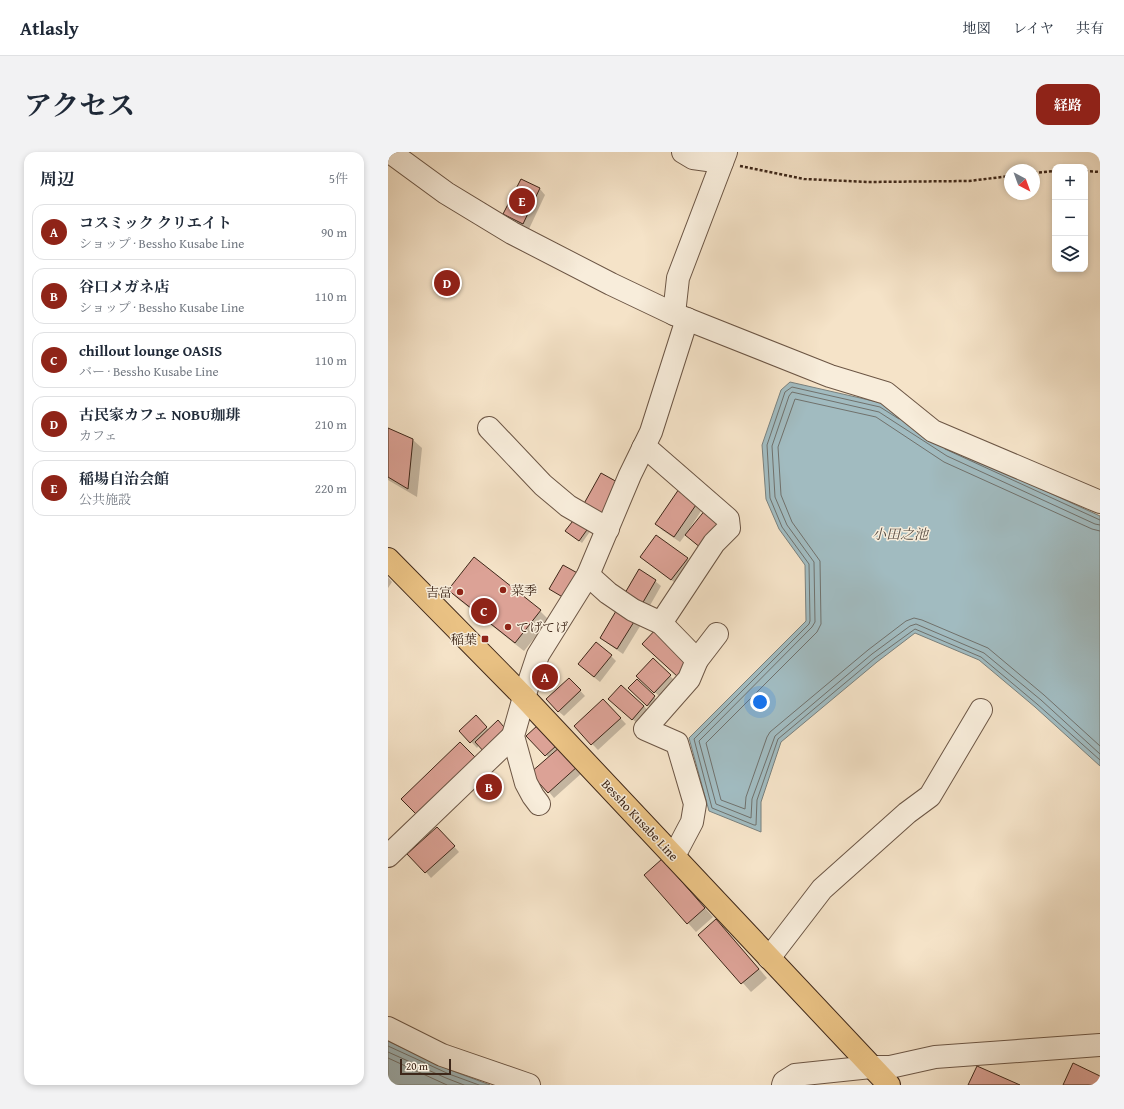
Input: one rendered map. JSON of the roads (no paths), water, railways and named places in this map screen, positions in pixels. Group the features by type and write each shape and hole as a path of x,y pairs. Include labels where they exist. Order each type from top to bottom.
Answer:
{"main road":[{"name":"Bessho Kusabe Line","path":"388,559 524,697 889,1085"}],"street":[{"path":"390,152 446,193 512,233 611,284 681,316 830,376 886,393 933,431 1100,502"},
{"path":"388,856 513,736 538,655 588,575 651,432 681,316 678,278 724,157 693,158 683,152"},
{"path":"489,428 543,486 568,506 608,529"},
{"path":"643,448 651,452 728,519 729,528 714,543 661,623"},
{"path":"588,575 633,610 661,623 697,660"},
{"path":"674,856 692,822 695,804 677,743 645,729 689,679 697,660 717,634"},
{"path":"770,958 822,889 907,813 930,796 981,710"},
{"path":"513,736 526,783 539,804"},
{"path":"388,1028 442,1055 529,1085"},
{"path":"783,1085 784,1082 795,1075 871,1067 890,1067 935,1057 1100,1045"}],"water":[{"name":"小田之池","path":"790,382 882,403 951,448 1100,516 1100,766 1035,707 979,660 915,633 877,662 781,742 761,802 761,832 709,811 689,738 806,621 805,565 779,529 766,499 762,445 781,390"},
{"path":"388,1041 450,1070 490,1085 388,1085"}],"place":[{"name":"稲場自治会館","path":"522,201"},
{"name":"古民家カフェ NOBU珈琲","path":"447,283"},
{"name":"菜季","path":"503,590"},
{"name":"吉富","path":"460,592"},
{"name":"chillout lounge OASIS","path":"484,611"},
{"name":"てげてげ","path":"508,627"},
{"name":"稲葉","path":"485,639"},
{"name":"コスミック クリエイト","path":"545,677"},
{"name":"谷口メガネ店","path":"489,787"}]}
